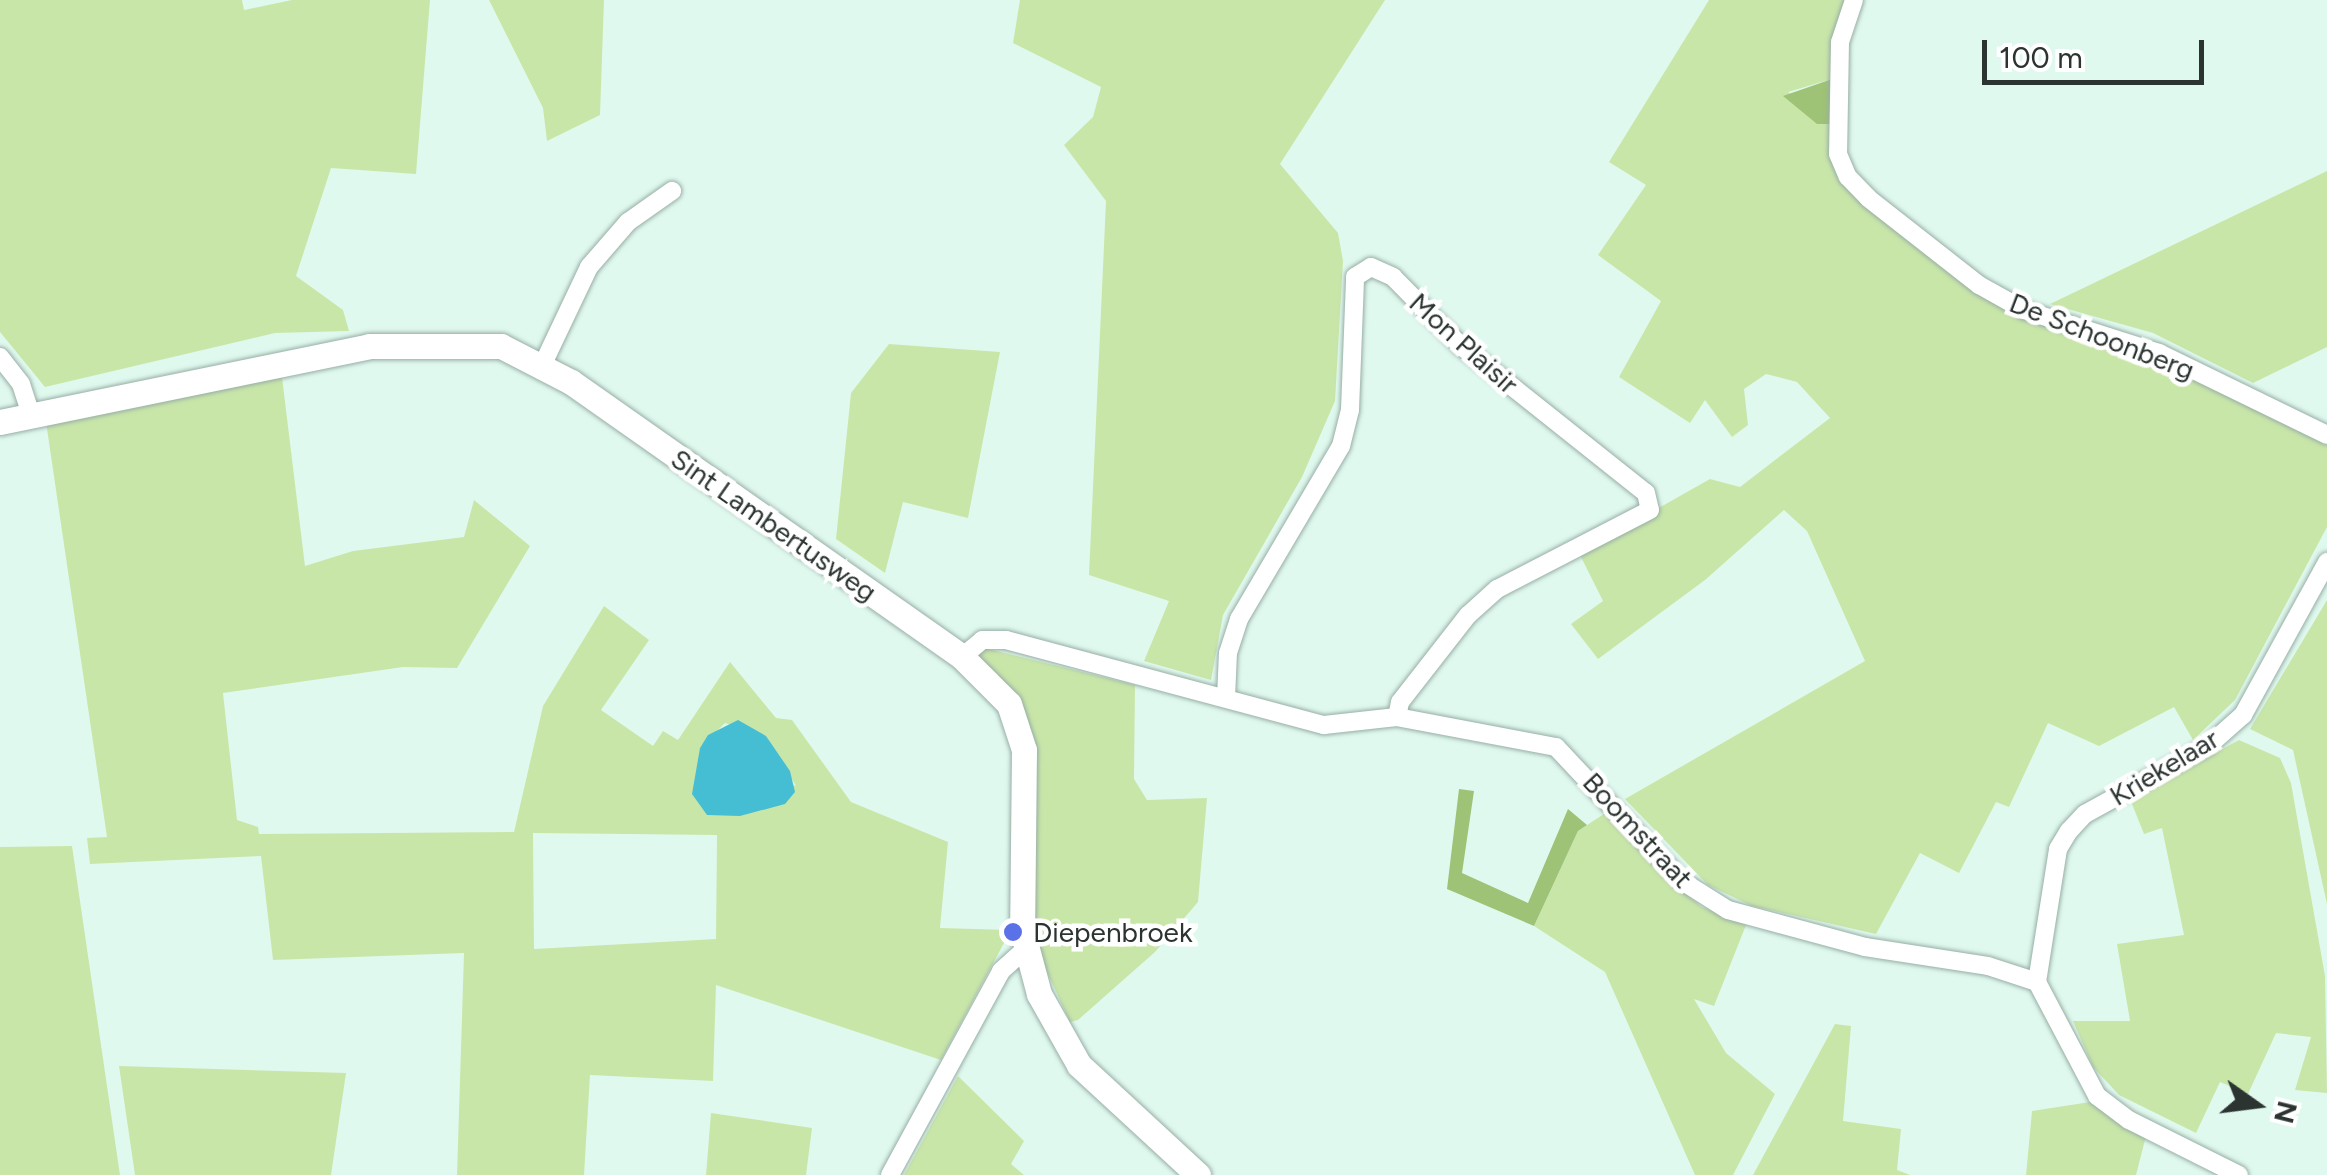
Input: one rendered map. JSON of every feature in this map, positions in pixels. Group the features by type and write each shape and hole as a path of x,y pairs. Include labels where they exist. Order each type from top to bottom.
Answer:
{"street":[{"name":"De Schoonberg","path":"1854,0 1840,42 1838,154 1848,177 1868,198 1979,285 2024,310 2159,354 2327,435"},
{"path":"542,366 589,268 628,222 672,191"},
{"name":"Mon Plaisir","path":"1226,698 1228,653 1239,619 1341,446 1350,410 1355,277 1370,267 1394,277 1460,346 1646,493 1650,510 1497,589 1456,630 1400,702 1397,717"},
{"name":"Sint Lambertusweg","path":"0,422 370,346 501,346 542,366 962,657 1009,704 1021,736 1024,950 1040,994 1079,1065 1198,1175"},
{"path":"0,357 21,384 31,414"},
{"name":"Kriekelaar","path":"2037,982 2058,848 2069,831 2085,814 2208,746 2243,715 2327,562"},
{"name":"Boomstraat","path":"962,657 982,640 1006,640 1324,725 1397,717 1556,748 1682,881 1728,910 1866,948 1988,966 2037,982"},
{"path":"890,1175 1002,970 1024,950"},
{"path":"2037,982 2097,1096 2129,1120 2239,1175"}],"green space":[{"path":"0,0 242,0 244,10 292,0 430,0 416,174 331,168 296,276 343,310 349,331 275,333 45,387 0,332"},
{"path":"489,0 604,0 600,115 547,141 543,108"},
{"path":"1020,0 1385,0 1280,164 1338,233 1343,261 1335,401 1302,477 1223,615 1211,680 1144,661 1169,601 1089,575 1106,201 1064,145 1093,117 1101,87 1013,43"},
{"path":"1709,0 1848,0 1832,79 1788,92 1832,124 1845,175 1959,275 2149,353 2327,443 2327,527 2235,700 2193,740 2174,707 2099,746 2048,723 2009,807 1996,802 1959,873 1920,853 1876,934 1752,906 1708,885 1625,799 1865,661 1807,531 1784,510 1705,580 1598,659 1571,624 1603,601 1579,553 1710,479 1740,487 1830,418 1797,382 1766,374 1744,389 1748,425 1732,437 1705,400 1690,423 1619,377 1661,301 1598,255 1646,185 1609,162"},
{"path":"1832,79 1832,124 1817,124 1783,96"},
{"path":"2327,171 2327,347 2253,383 2153,333 2050,304"},
{"path":"889,344 1000,352 968,518 903,502 885,573 836,539 851,393"},
{"path":"282,377 305,566 353,551 464,537 474,500 530,546 457,668 403,667 223,693 237,820 258,827 259,834 514,832 543,706 604,606 649,640 601,710 653,746 663,731 678,740 730,662 776,718 792,720 851,802 948,842 940,928 1011,930 941,1060 716,985 713,1081 590,1075 584,1175 457,1175 464,953 273,960 261,856 90,864 87,838 107,837 46,422","holes":["725,723 766,736 796,786 700,748","533,833 717,835 716,939 534,949"]},
{"path":"2327,600 2327,904 2293,750 2250,729"},
{"path":"980,647 1135,685 1134,779 1147,800 1207,798 1198,902 1155,952 1078,1020 1070,1022 1036,948 1028,720 997,673 973,654"},
{"path":"2239,740 2280,758 2291,783 2325,976 2327,1093 2295,1090 2311,1037 2276,1033 2248,1094 2220,1082 2196,1133 2119,1095 2093,1067 2073,1021 2130,1021 2117,944 2184,935 2162,828 2144,834 2130,799"},
{"path":"1459,789 1474,791 1462,873 1528,903 1568,809 1587,825 1578,831 1534,926 1447,889"},
{"path":"1610,810 1672,883 1702,907 1746,925 1714,1006 1694,999 1726,1053 1775,1094 1733,1175 1695,1175 1605,972 1534,926 1578,831"},
{"path":"72,846 120,1175 0,1175 0,847"},
{"path":"1835,1024 1851,1026 1843,1121 1901,1129 1897,1170 1910,1175 1753,1175"},
{"path":"119,1066 346,1073 331,1175 135,1175"},
{"path":"958,1076 1024,1141 1011,1164 1024,1175 904,1175"},
{"path":"2090,1102 2146,1136 2136,1175 2026,1175 2032,1111"},
{"path":"711,1113 812,1128 806,1175 706,1175"}],"water":[{"path":"738,720 766,736 790,771 795,792 785,804 740,816 707,815 692,794 700,748 708,735"}],"place":[{"name":"Diepenbroek","path":"1013,932"}]}
